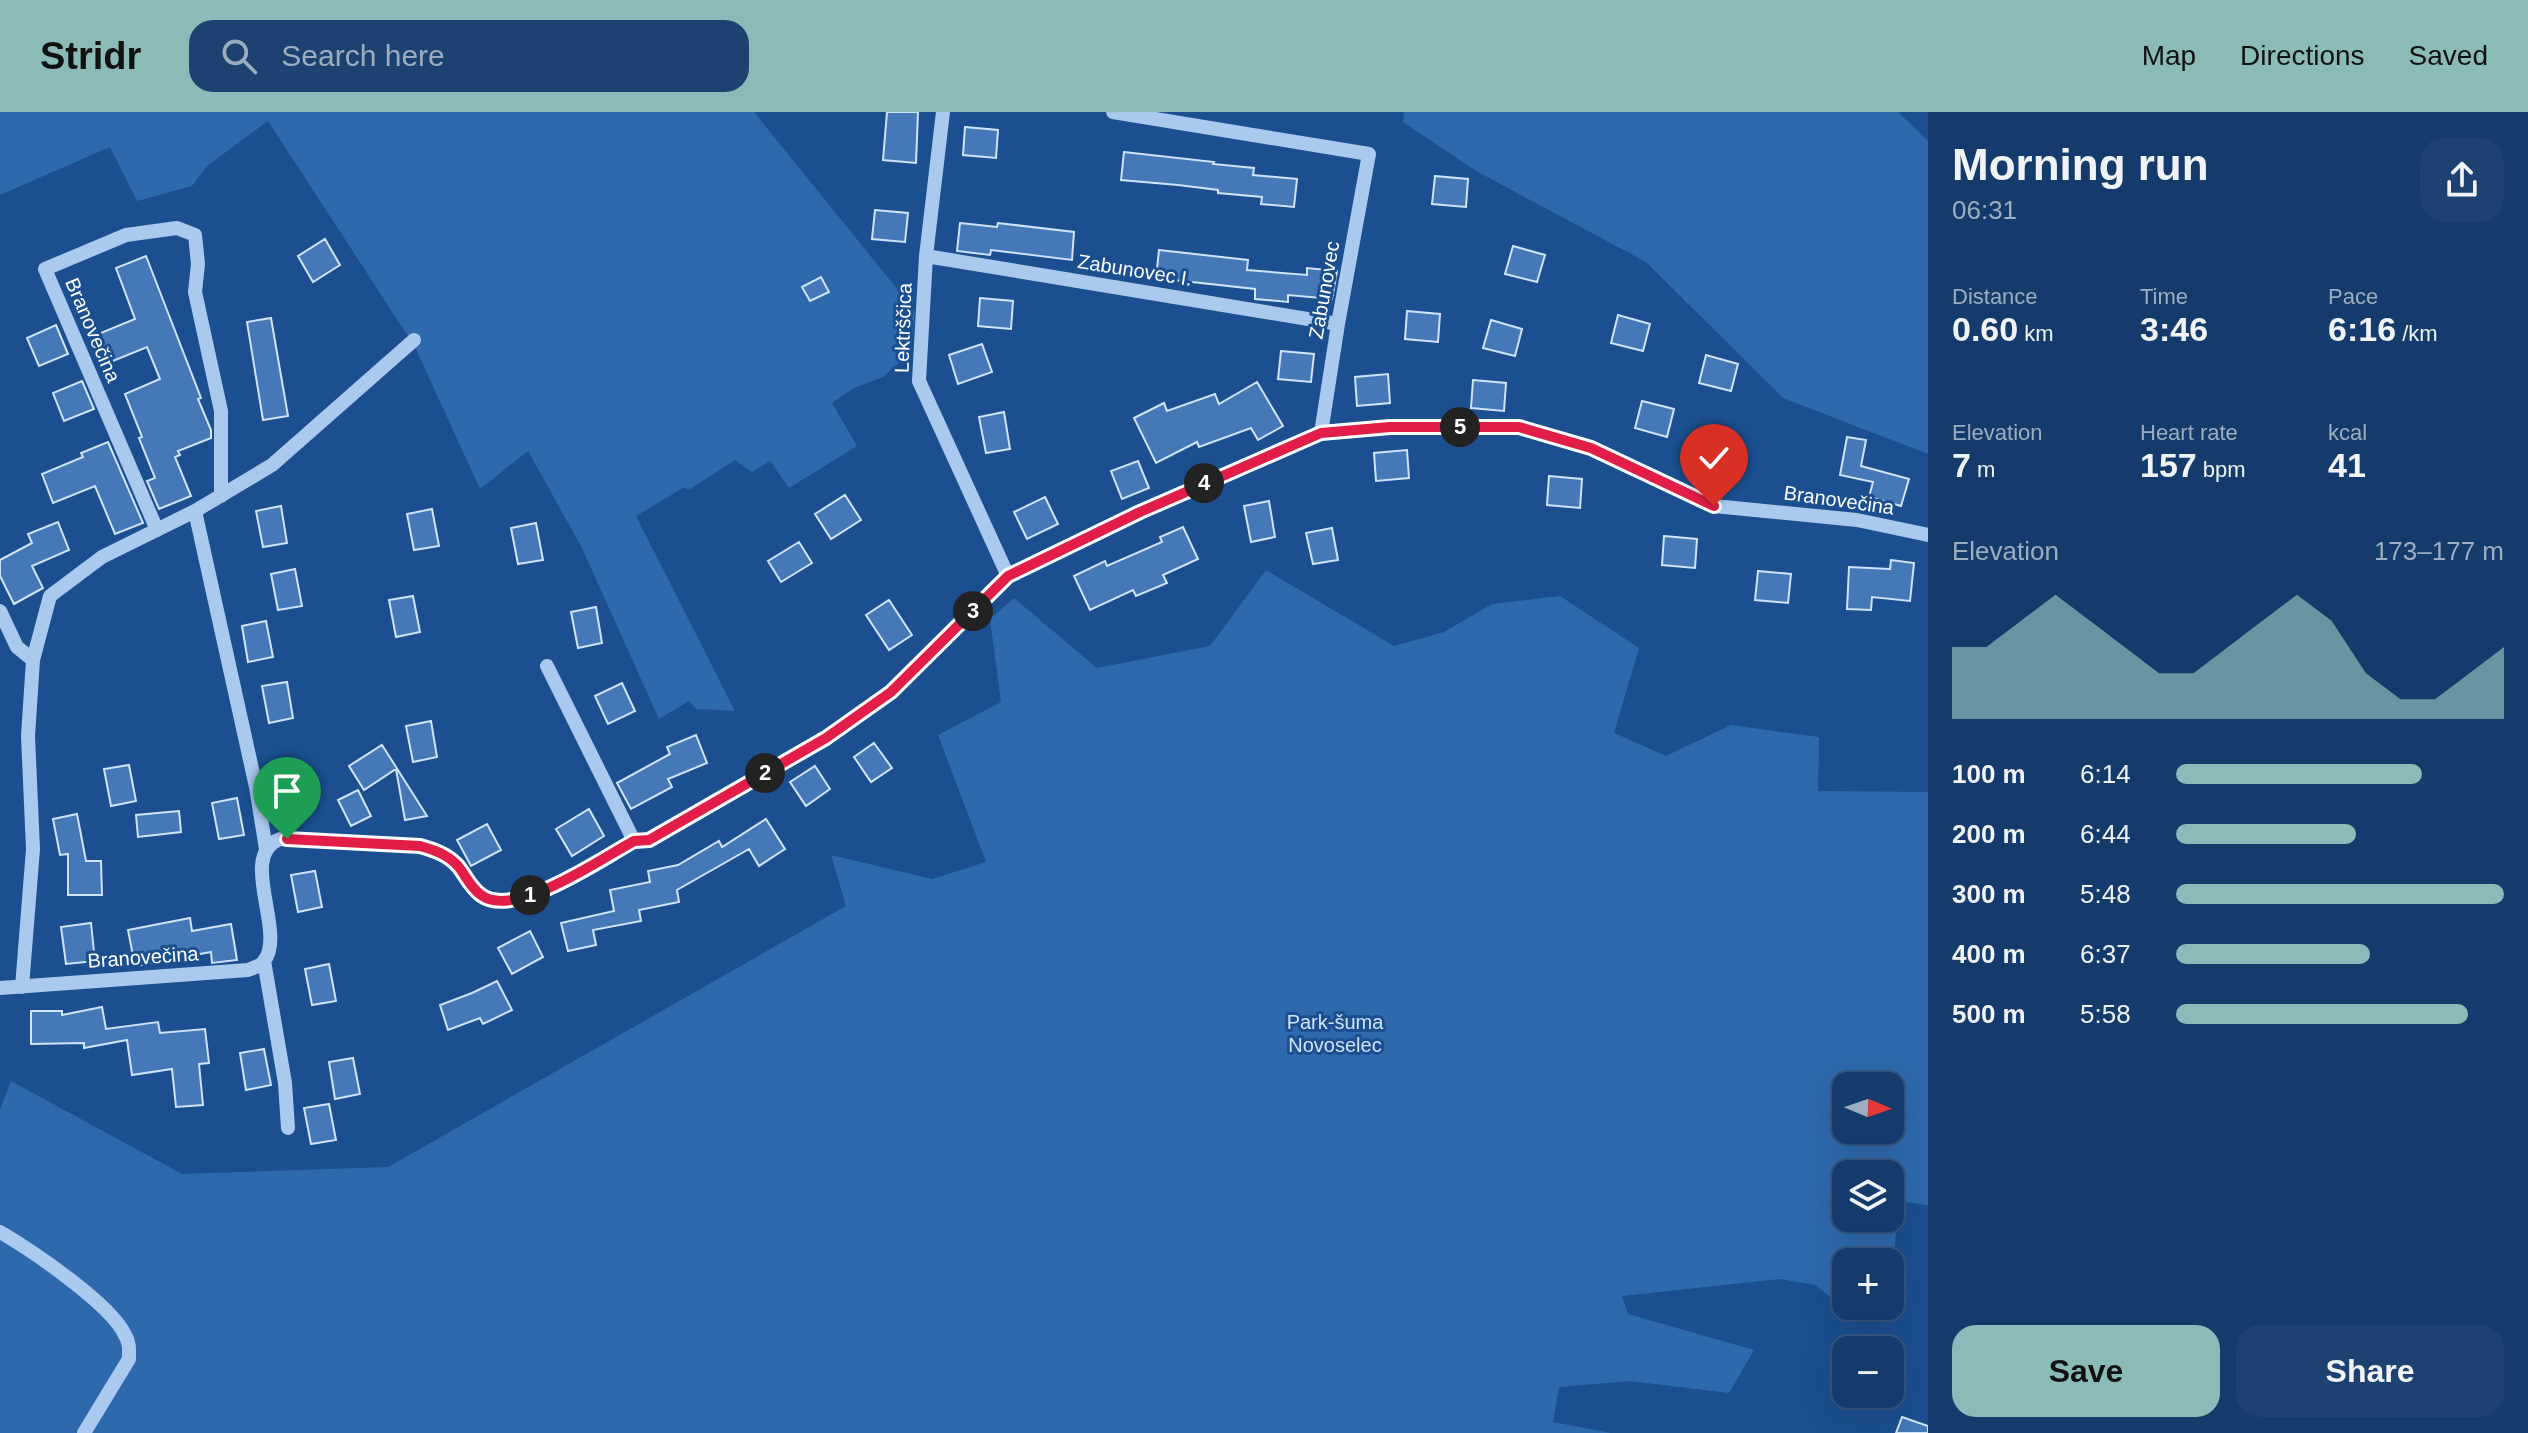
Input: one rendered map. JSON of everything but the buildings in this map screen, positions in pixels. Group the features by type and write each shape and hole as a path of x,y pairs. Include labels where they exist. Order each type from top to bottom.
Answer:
{"street":[{"name":"Lektrščica","path":"943,112 926,256 919,381 1008,576"},
{"name":"Zabunovec","path":"1113,112 1369,154 1321,433"},
{"name":"Branovečina","path":"157,530 45,269 126,235 177,228 195,235 198,264 195,292 221,411 221,496"},
{"name":"Zabunovec I.","path":"926,256 1338,324"},
{"path":"22,987 33,849 28,736 33,660 50,596 102,557 195,511 272,465 414,340"},
{"name":"Branovečina","path":"266,849 274,842 287,839 420,846 440,852 457,865 483,898 500,901 519,899 545,890 634,841 649,840 826,738 900,683 1008,576 1140,512 1321,433 1390,427 1519,427 1591,448 1714,506 1857,520 1928,535"},
{"path":"195,511 256,787 266,849 262,872 269,949 264,961 285,1083 288,1128"},
{"path":"0,611 17,647 33,660"},
{"path":"547,666 634,841"},
{"name":"Branovečina","path":"0,988 248,970 264,961"},
{"path":"0,1232 93,1298 125,1333 130,1347 129,1359 84,1433"}],"green space":[{"path":"0,112 754,112 915,311 911,352 883,377 854,388 832,403 857,446 789,488 770,461 752,472 735,460 690,489 683,488 636,516 735,711 696,709 689,701 659,719 581,546 528,451 480,489 415,347 268,121 207,166 192,186 137,201 110,147 0,195"},
{"path":"1404,112 1898,112 1928,141 1928,454 1783,398 1646,262 1476,171 1403,122"},
{"name":"Park-šuma Novoselec","path":"1266,570 1394,646 1444,632 1492,604 1560,596 1639,648 1614,733 1666,756 1731,725 1819,737 1818,791 1928,792 1928,1205 1904,1202 1904,1160 1832,1160 1832,1232 1896,1232 1895,1248 1832,1248 1832,1298 1815,1285 1780,1279 1622,1296 1628,1314 1754,1350 1729,1393 1630,1381 1559,1387 1553,1422 1611,1433 0,1433 0,1109 11,1081 182,1174 388,1167 846,906 831,855 932,879 986,862 938,735 1001,702 990,619 1014,598 1097,668 1210,646"}],"route":[{"path":"287,839 420,846 440,852 457,865 483,898 500,901 519,899 545,890 634,841 649,840 826,738 891,692 1008,576 1140,512 1321,433 1390,427 1519,427 1591,448 1714,506"}]}
